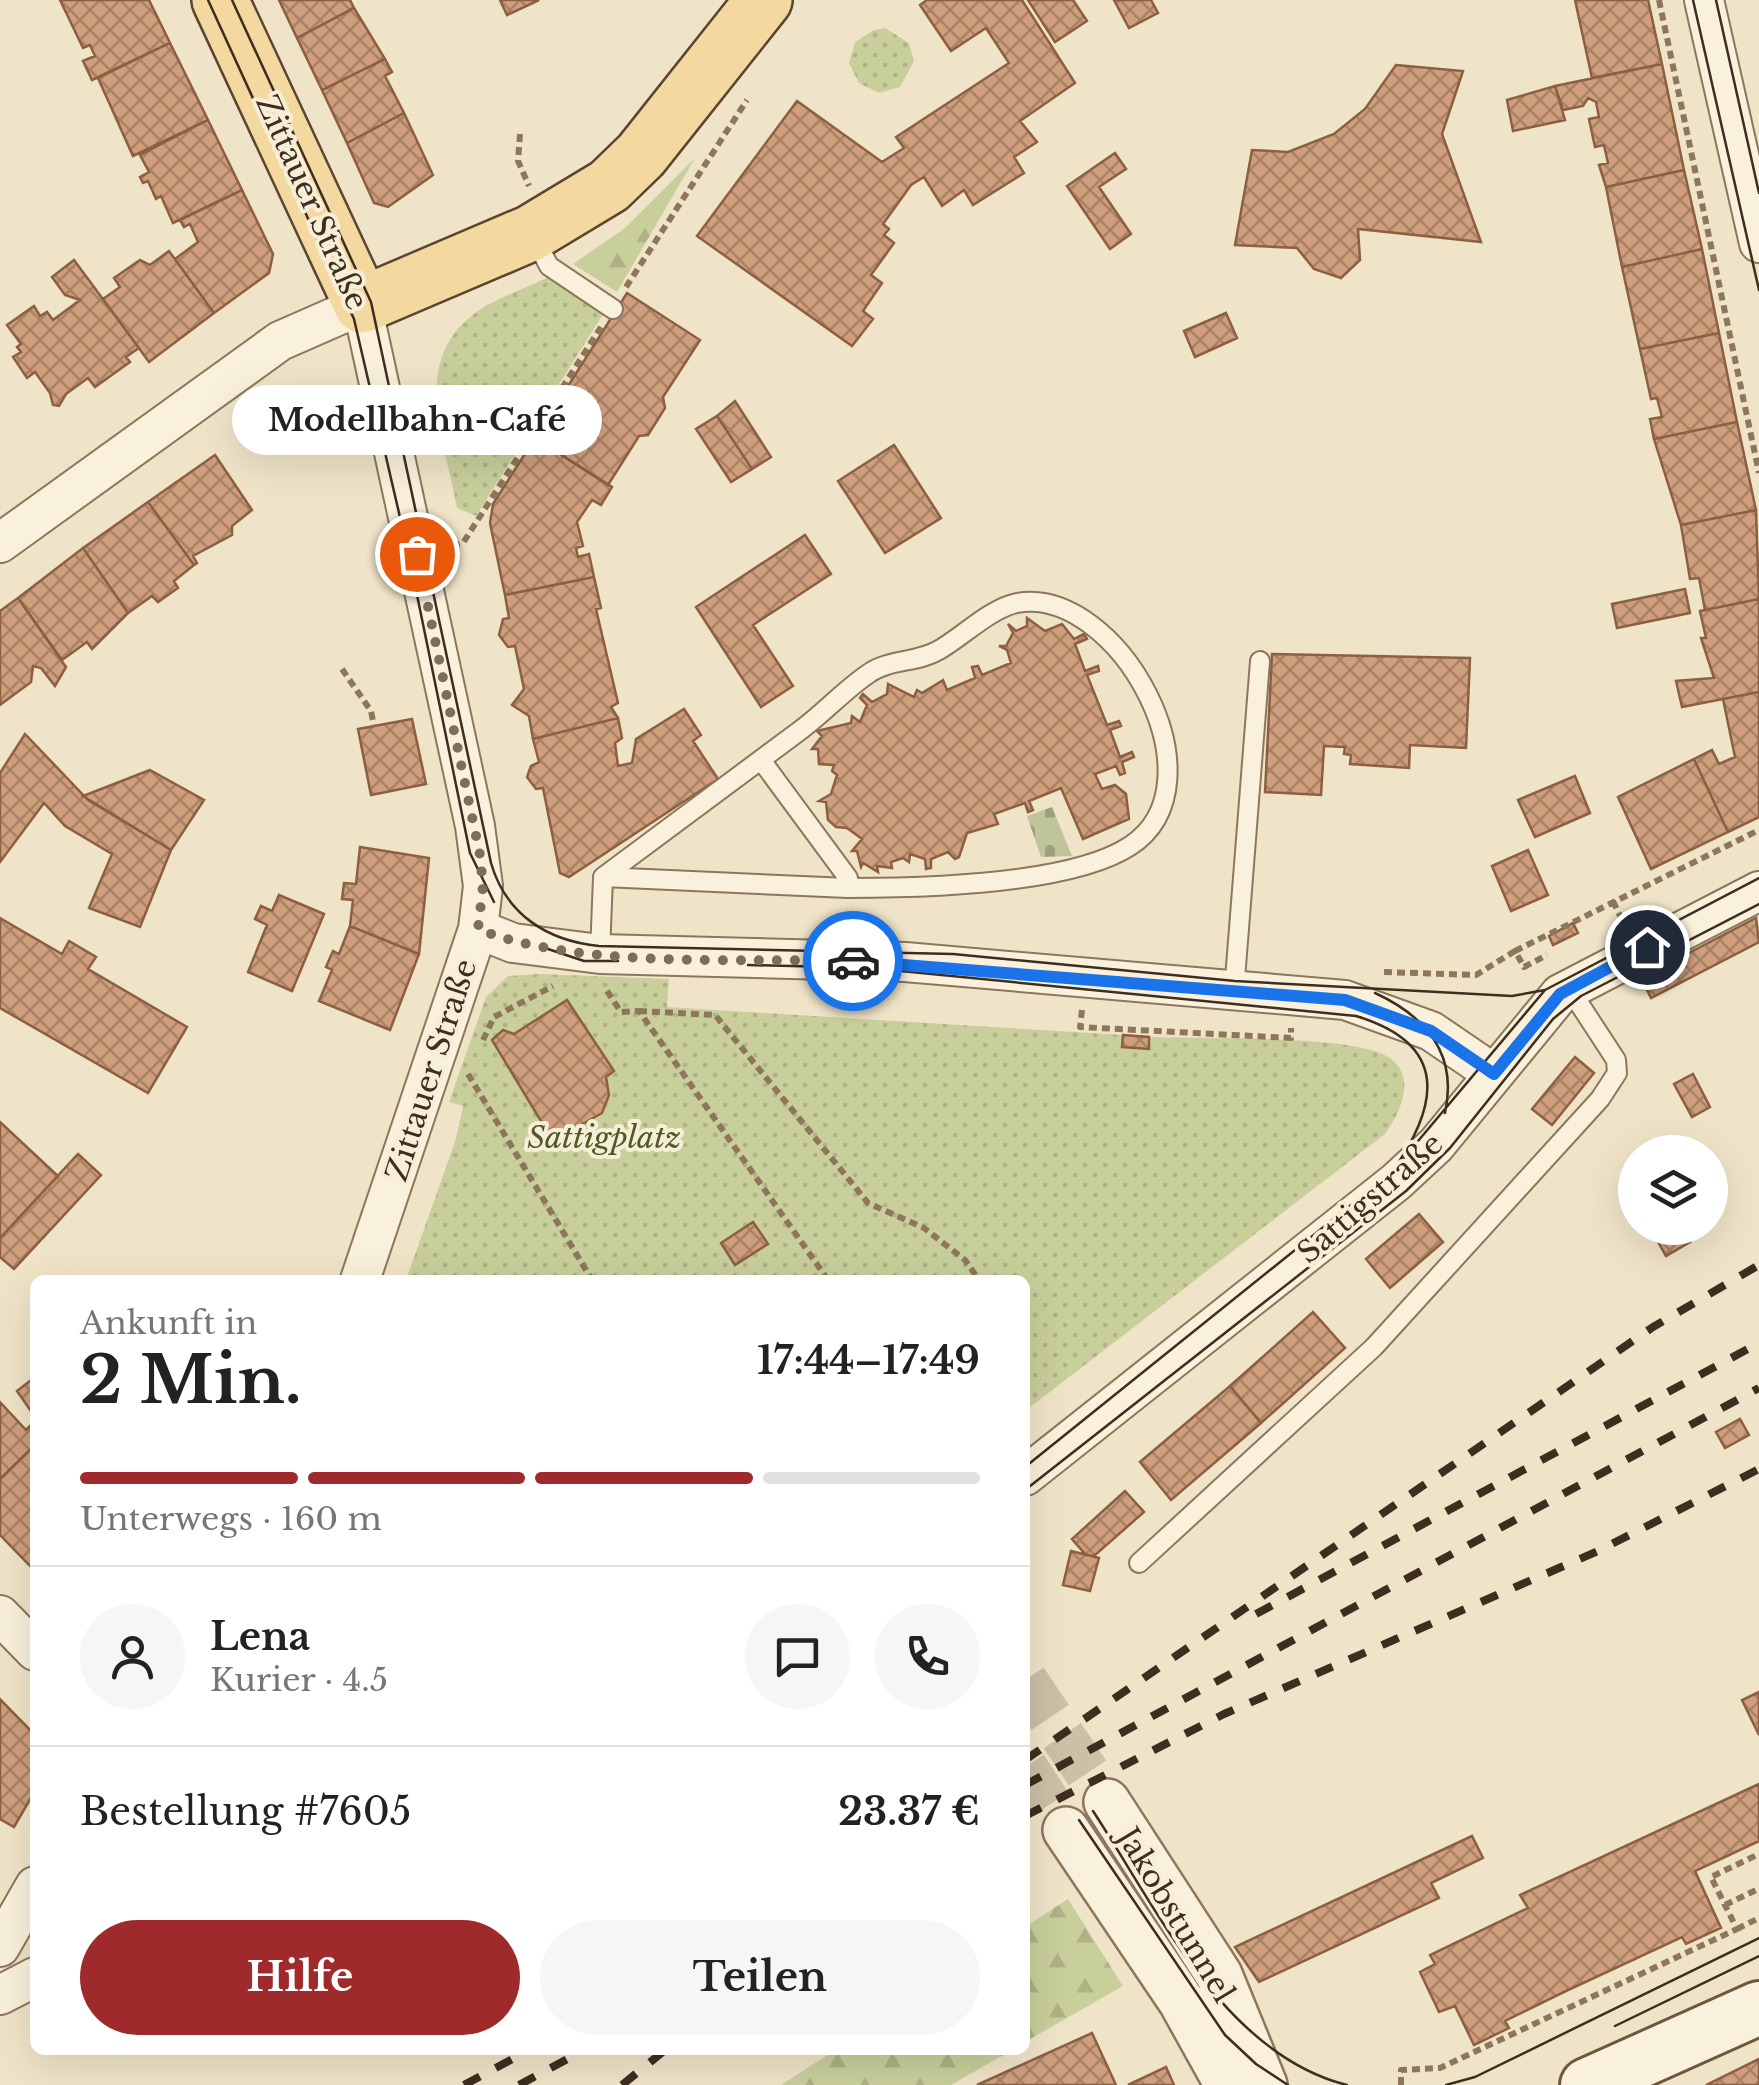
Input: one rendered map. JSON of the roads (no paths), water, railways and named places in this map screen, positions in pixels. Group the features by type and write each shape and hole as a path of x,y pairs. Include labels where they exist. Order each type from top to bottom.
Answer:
{"main road":[{"name":"Zittauer Straße","path":"220,0 362,305"},
{"path":"362,305 532,233 596,196 641,155 764,0"},
{"path":"1587,2085 1759,2008"}],"street":[{"path":"1704,0 1759,243"},
{"path":"0,543 280,341 362,305"},
{"name":"Zittauer Straße","path":"362,305 480,855 483,886 458,1066 362,1275"},
{"name":"Sattigstraße","path":"1030,1472 1396,1182 1436,1145 1568,988 1759,890"},
{"path":"478,929 600,968 905,962 1367,1005 1431,1031 1494,1074"},
{"path":"0,1615 30,1646"},
{"name":"Jakobstunnel","path":"1107,1802 1220,1975 1264,2085"},
{"name":"Jakobstunnel","path":"1066,1830 1182,2002 1228,2085"},
{"path":"0,1947 30,1895"},
{"path":"0,1995 30,1980"}],"lane":[{"path":"532,233 550,266 613,309"},
{"path":"1049,602 1081,615 1144,683 1167,748 1168,787 1162,818 1133,844 1104,860 955,888 848,888 603,877 871,671 936,652 1014,603 1049,602"},
{"path":"1234,992 1260,660"},
{"path":"760,760 848,878 848,888"},
{"path":"600,968 603,877"},
{"path":"1139,1564 1374,1347 1600,1099 1618,1066 1568,988"}],"tunnel":[{"path":"1030,1687 1107,1802"},
{"path":"1030,1775 1066,1830"}],"tram line":[{"path":"208,0 354,319 409,556 470,853 494,902"},
{"path":"232,0 371,302 491,863 518,911 546,931 599,946 953,954 1235,981 1512,996 1545,990 1759,878"},
{"path":"1693,0 1759,290"},
{"path":"1716,0 1759,193"},
{"path":"1030,1486 1406,1191 1450,1148 1553,1019 1581,996 1759,904"},
{"path":"545,948 584,961 618,961"},
{"path":"748,965 870,968 1356,1016 1386,1028 1408,1043 1421,1060 1427,1079 1420,1123 1392,1172"},
{"path":"1030,1463 1392,1172 1545,990"},
{"path":"1375,993 1410,1014 1434,1040 1447,1073 1445,1113"},
{"path":"1093,1811 1198,1974 1230,2011 1265,2043 1303,2068 1347,2085"},
{"path":"1079,1820 1225,2035 1256,2064 1288,2085"},
{"path":"1446,2085 1475,2077 1759,1938"},
{"path":"1615,2026 1759,1956"}],"railway":[{"path":"1030,1757 1653,1327 1759,1265"},
{"path":"1256,1614 1759,1343"},
{"path":"1030,1782 1759,1388"},
{"path":"1030,1813 1224,1714 1598,1551 1759,1469"},
{"path":"464,2085 520,2055"},
{"path":"519,2085 575,2055"},
{"path":"622,2085 659,2055"}],"place":[{"name":"Modellbahn-Café","path":"417,554"}],"park label":[{"name":"Sattigplatz","path":"604,1137"}]}
